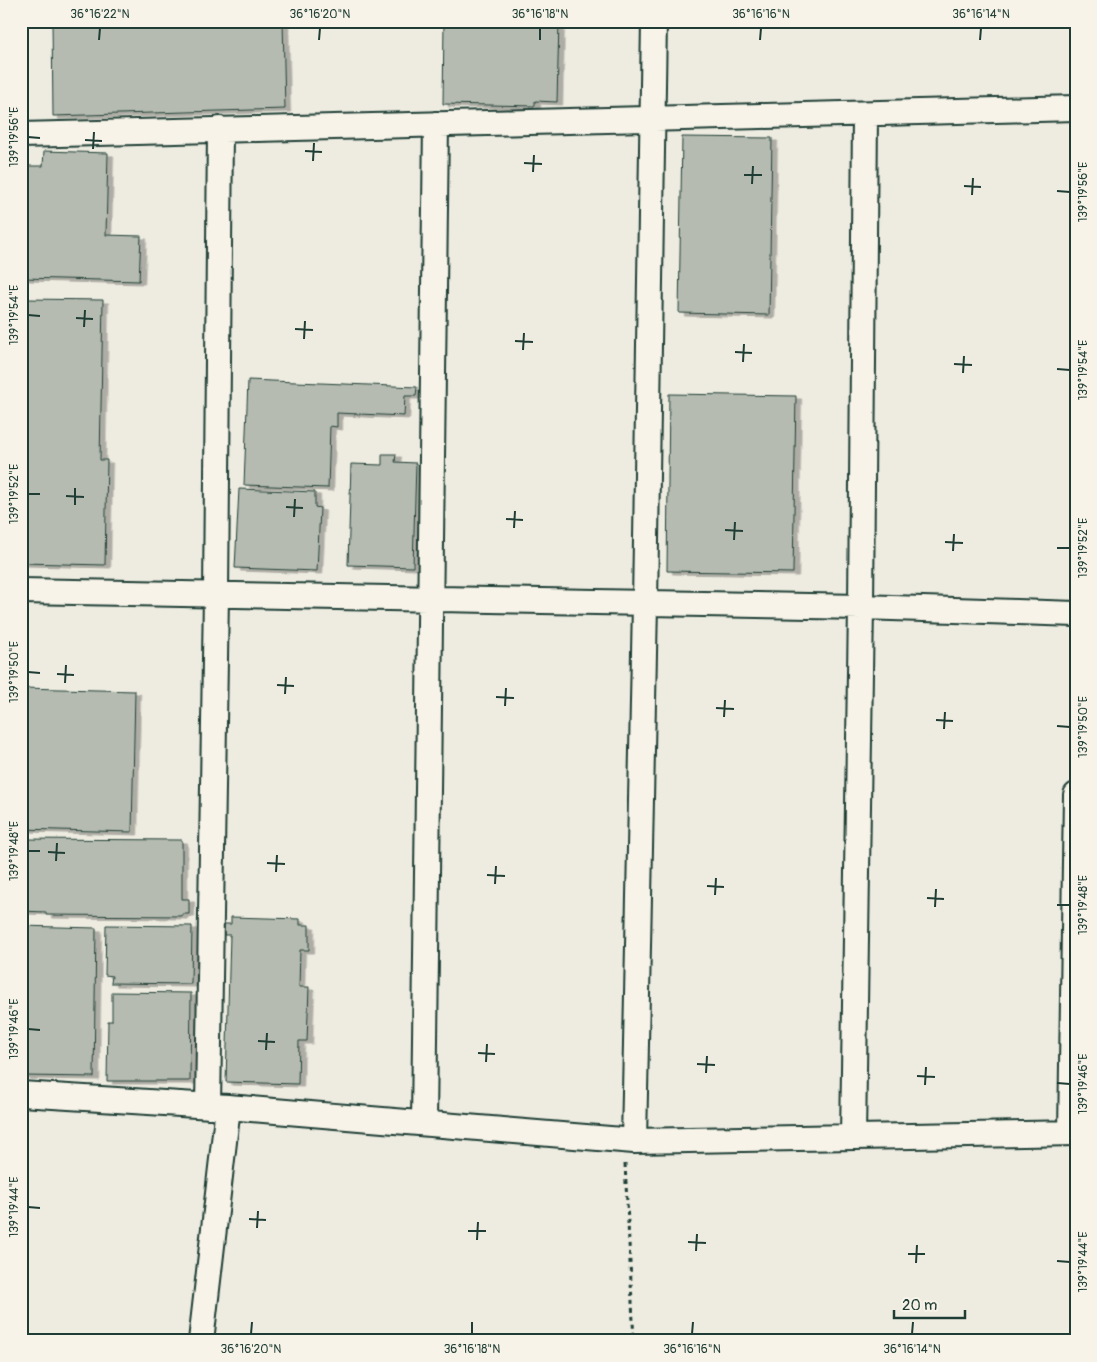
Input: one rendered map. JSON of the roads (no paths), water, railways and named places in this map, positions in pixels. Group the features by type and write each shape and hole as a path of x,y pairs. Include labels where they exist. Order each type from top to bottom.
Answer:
{"street":[{"path":"629,1140 645,604 654,21"},
{"path":"21,135 1076,108"},
{"path":"853,1137 861,607 865,114"},
{"path":"424,1123 436,124"},
{"path":"201,1341 218,1107 216,595 220,130"},
{"path":"21,591 861,607 1076,614"},
{"path":"21,1094 218,1107 629,1140 1073,1133 1076,795"}]}
